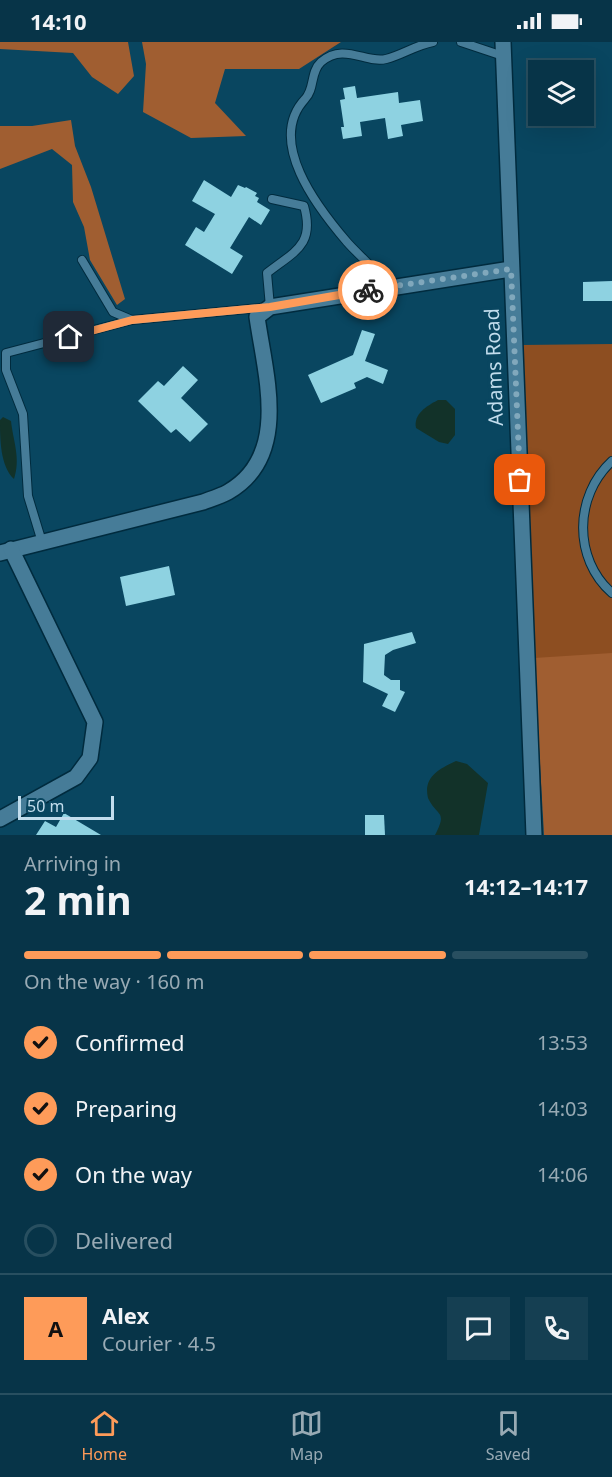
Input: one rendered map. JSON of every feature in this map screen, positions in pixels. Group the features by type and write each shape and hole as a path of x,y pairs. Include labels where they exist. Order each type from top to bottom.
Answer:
{"street":[{"name":"Adams Road","path":"503,49 534,835"},
{"path":"0,819 76,777 90,758 94,722 6,551 203,502 229,491 247,476 265,449 269,434 269,406 257,317 270,307 511,269"}],"lane":[{"path":"383,288 376,270 347,242 300,173 295,164 289,134 295,110 310,94 314,72 321,62 335,55 353,52 385,60 418,45 433,42"},
{"path":"461,42 503,49"},
{"path":"42,542 28,496 22,414 6,370 6,353 132,320 270,307 267,273 304,243 309,224 304,206 272,199"},
{"path":"82,260 113,312 132,320"},
{"path":"612,461 591,491 583,515 582,529 583,542 593,569 612,593"}],"shaded area":[{"path":"0,42 128,42 134,76 118,94 92,77 73,53 0,49"},
{"path":"142,42 341,42 299,69 225,69 215,103 246,136 191,138 143,112 146,64"},
{"path":"71,120 75,146 91,187 125,299 117,305 90,260 84,227 73,202 72,165 52,149 0,169 0,126 32,126"},
{"path":"612,344 612,657 532,660 521,345"},
{"path":"438,400 446,400 455,409 455,435 448,444 439,442 416,428 419,415"},
{"path":"3,417 11,421 17,457 14,479 3,459 0,420"},
{"path":"612,653 612,835 544,835 534,658"},
{"path":"456,761 467,764 488,783 479,835 435,835 441,817 428,798 428,784 438,771"}],"building":[{"path":"355,86 357,98 398,92 399,103 420,100 423,121 401,125 403,136 388,139 385,118 360,122 362,136 343,139 341,127 344,127 340,100 345,99 343,88"},
{"path":"204,180 231,197 238,185 246,187 257,193 255,196 259,198 257,202 270,210 261,225 249,217 230,248 243,256 232,274 185,245 196,227 204,232 215,214 192,201"},
{"path":"612,281 612,301 583,301 583,282"},
{"path":"362,330 375,334 365,361 388,370 383,384 367,377 354,383 356,388 321,403 308,375 353,355"},
{"path":"183,366 198,380 181,398 208,424 190,442 176,429 171,433 138,401 158,381 164,386"},
{"path":"169,566 175,595 126,606 120,577"},
{"path":"412,632 416,643 385,655 384,675 391,680 400,680 400,690 405,692 395,712 382,706 388,694 363,682 364,644"},
{"path":"64,813 101,835 36,835 45,821 56,827"},
{"path":"365,815 384,815 385,835 365,835"}],"way so far":[{"path":"368,290 511,269 520,480"}],"route":[{"path":"69,337 132,320 270,307 368,290"}]}
